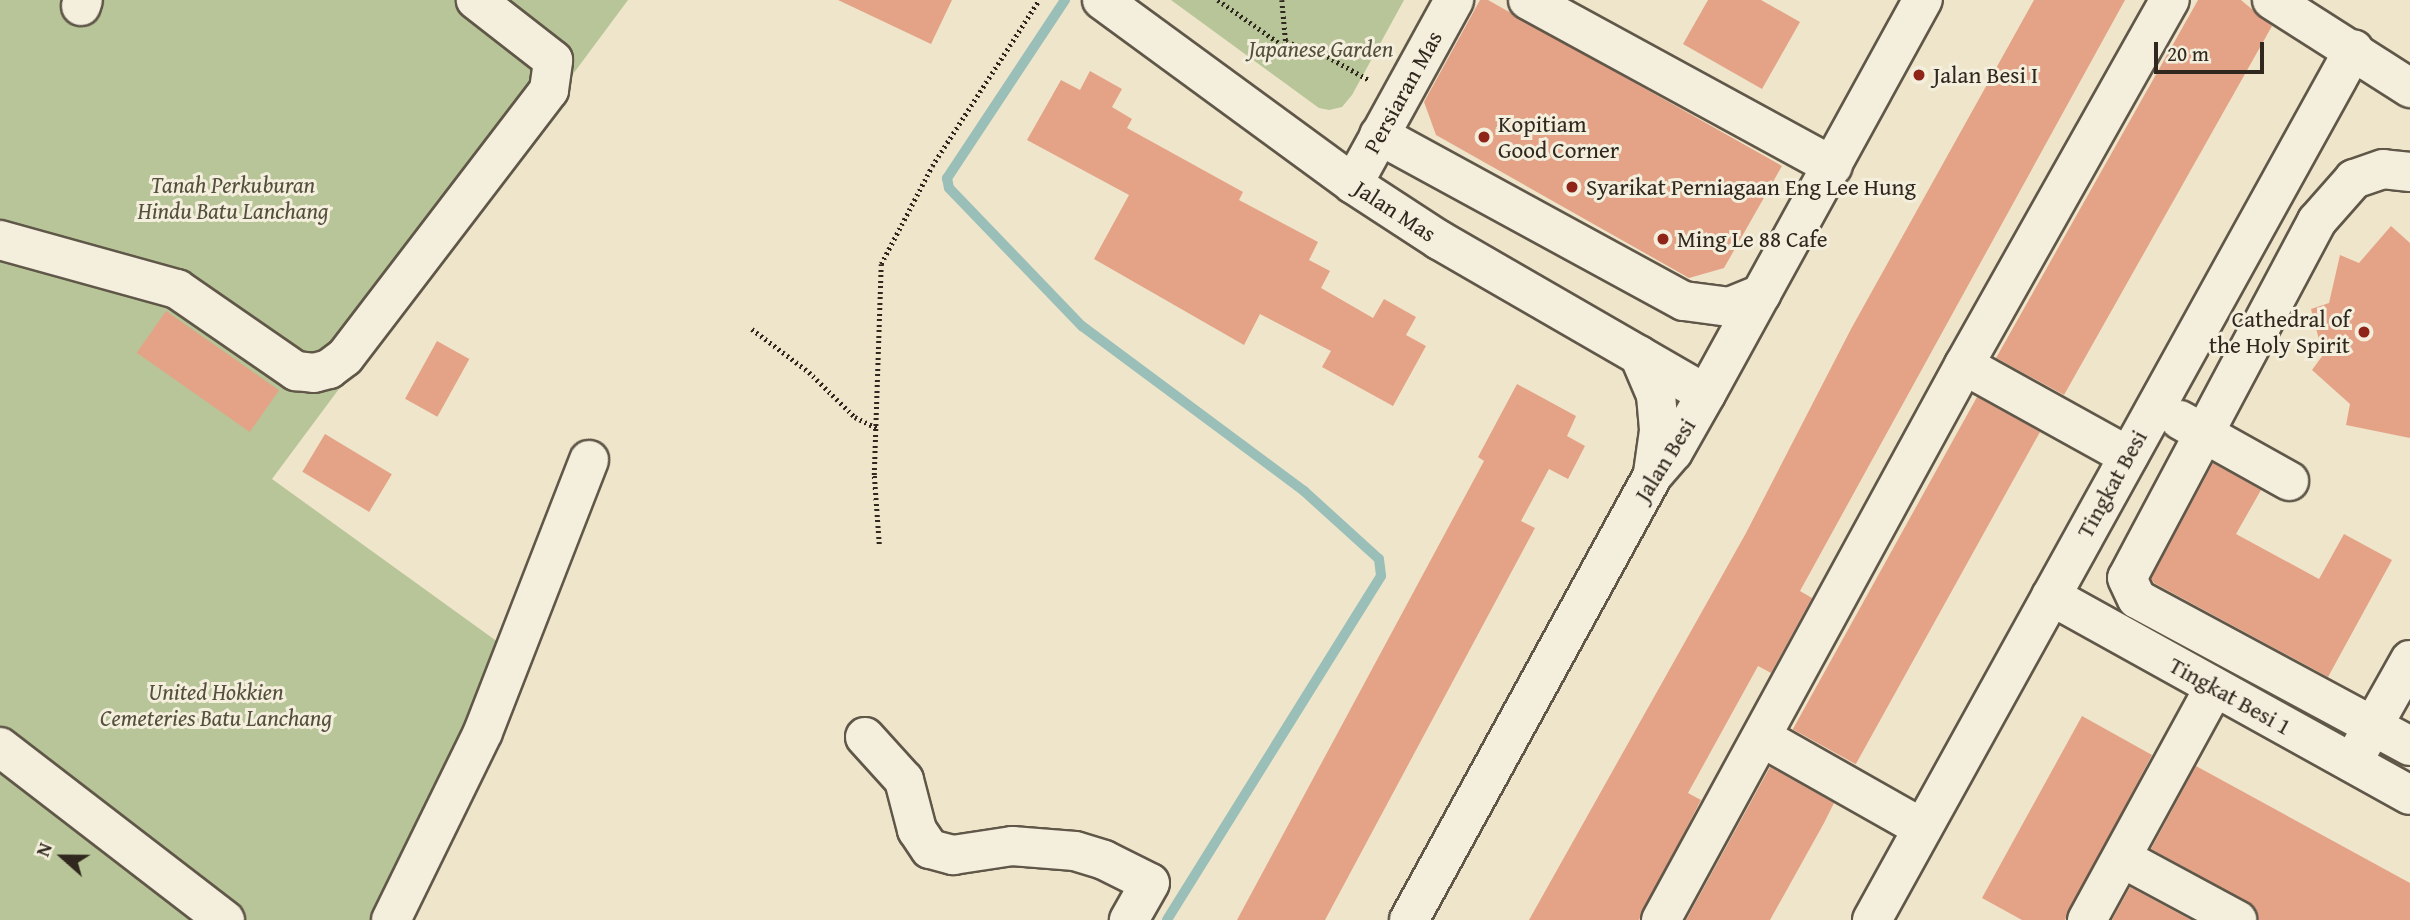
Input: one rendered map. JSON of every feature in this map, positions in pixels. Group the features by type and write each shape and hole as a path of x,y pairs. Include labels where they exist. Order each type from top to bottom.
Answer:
{"street":[{"path":"0,240 177,289 296,371 329,369 345,358 549,90 553,60 476,0"},
{"name":"Jalan Mas","path":"1102,0 1353,184 1439,240 1706,394"},
{"name":"Persiaran Mas","path":"1353,184 1454,0"},
{"path":"1528,0 1833,166"},
{"name":"Jalan Besi","path":"1409,920 1653,475 1673,452 1706,394 1923,0"},
{"path":"1661,920 1763,738 1964,365 2170,0"},
{"path":"2272,0 2354,49 2410,88"},
{"name":"Tingkat Besi","path":"1875,919 1922,828 2354,49"},
{"path":"1379,135 1684,300 1729,307 1762,295"},
{"path":"2410,172 2383,169 2354,179 2330,202 2192,427 2133,565 2128,589 2137,599 2410,746"},
{"path":"1639,355 1656,396 1659,431 1653,475"},
{"path":"1964,365 2128,456"},
{"path":"2192,427 2289,481"},
{"path":"391,920 488,720 589,460"},
{"name":"Tingkat Besi 1","path":"2051,596 2410,795"},
{"path":"2352,762 2410,660"},
{"path":"2087,920 2214,688"},
{"path":"865,737 904,780 917,830 930,849 953,855 1012,846 1075,851 1104,860 1150,883 1129,920"},
{"path":"1763,738 1922,828"},
{"path":"0,747 225,920"},
{"path":"2122,858 2237,920"}],"path":[{"path":"879,544 877,428 881,264 932,166 1038,0"},
{"path":"1218,0 1286,45 1292,52"},
{"path":"1282,0 1286,45"},
{"path":"1286,45 1318,51 1400,98"},
{"path":"752,329 809,372 855,417 877,428"}],"green space":[{"path":"0,0 628,0 272,479 502,645 377,920 0,920"},
{"name":"Japanese Garden","path":"1171,0 1404,0 1352,95 1342,107 1329,110 1319,108"}],"building":[{"path":"838,0 952,0 931,44"},
{"path":"1480,0 1488,0 1782,166 1724,268 1689,278 1436,135 1424,102"},
{"path":"1708,0 1761,0 1800,22 1762,89 1683,44"},
{"path":"2034,0 2125,0 1800,591 1812,598 1771,673 1758,666 1688,793 1701,800 1639,920 1529,920 1746,533 1851,329"},
{"path":"2198,0 2241,0 2272,26 2064,395 1996,358"},
{"path":"1090,71 1122,89 1112,107 1132,119 1127,128 1243,192 1239,200 1318,242 1309,260 1330,271 1321,288 1373,318 1384,299 1416,317 1406,335 1426,346 1393,406 1322,367 1331,351 1260,314 1244,345 1094,259 1129,195 1027,140 1061,80 1080,90"},
{"name":"Cathedral of the Holy Spirit","path":"2391,226 2410,243 2410,438 2346,425 2350,404 2312,370 2323,355 2311,309 2329,303 2340,255 2359,263"},
{"path":"166,311 279,390 250,432 137,353"},
{"path":"437,341 469,359 437,417 405,399"},
{"path":"1517,384 1576,416 1567,436 1585,446 1568,479 1549,469 1521,521 1535,528 1325,920 1237,920 1484,461 1478,457"},
{"path":"1977,397 2040,432 1856,764 1793,729"},
{"path":"325,434 392,474 369,512 302,472"},
{"path":"2213,463 2261,490 2236,534 2319,579 2344,534 2392,560 2328,677 2151,579"},
{"path":"2082,716 2152,755 2065,920 2022,920 1982,898"},
{"path":"2196,766 2410,883 2410,920 2259,920 2247,901 2151,849"},
{"path":"1770,767 1834,803 1824,823 1770,920 1686,920"},
{"path":"2130,887 2191,920 2112,920"}],"waterway":[{"path":"1065,0 947,178 949,188 1082,326 1304,491 1379,559 1381,576 1167,920"}],"place":[{"name":"Jalan Besi I","path":"1919,75"},
{"name":"Kopitiam Good Corner","path":"1484,137"},
{"name":"Syarikat Perniagaan Eng Lee Hung","path":"1572,187"},
{"name":"Ming Le 88 Cafe","path":"1663,239"},
{"name":"Cathedral of the Holy Spirit","path":"2364,332"}],"park label":[{"name":"Tanah Perkuburan Hindu Batu Lanchang","path":"233,198"},
{"name":"United Hokkien Cemeteries Batu Lanchang","path":"216,705"}]}
